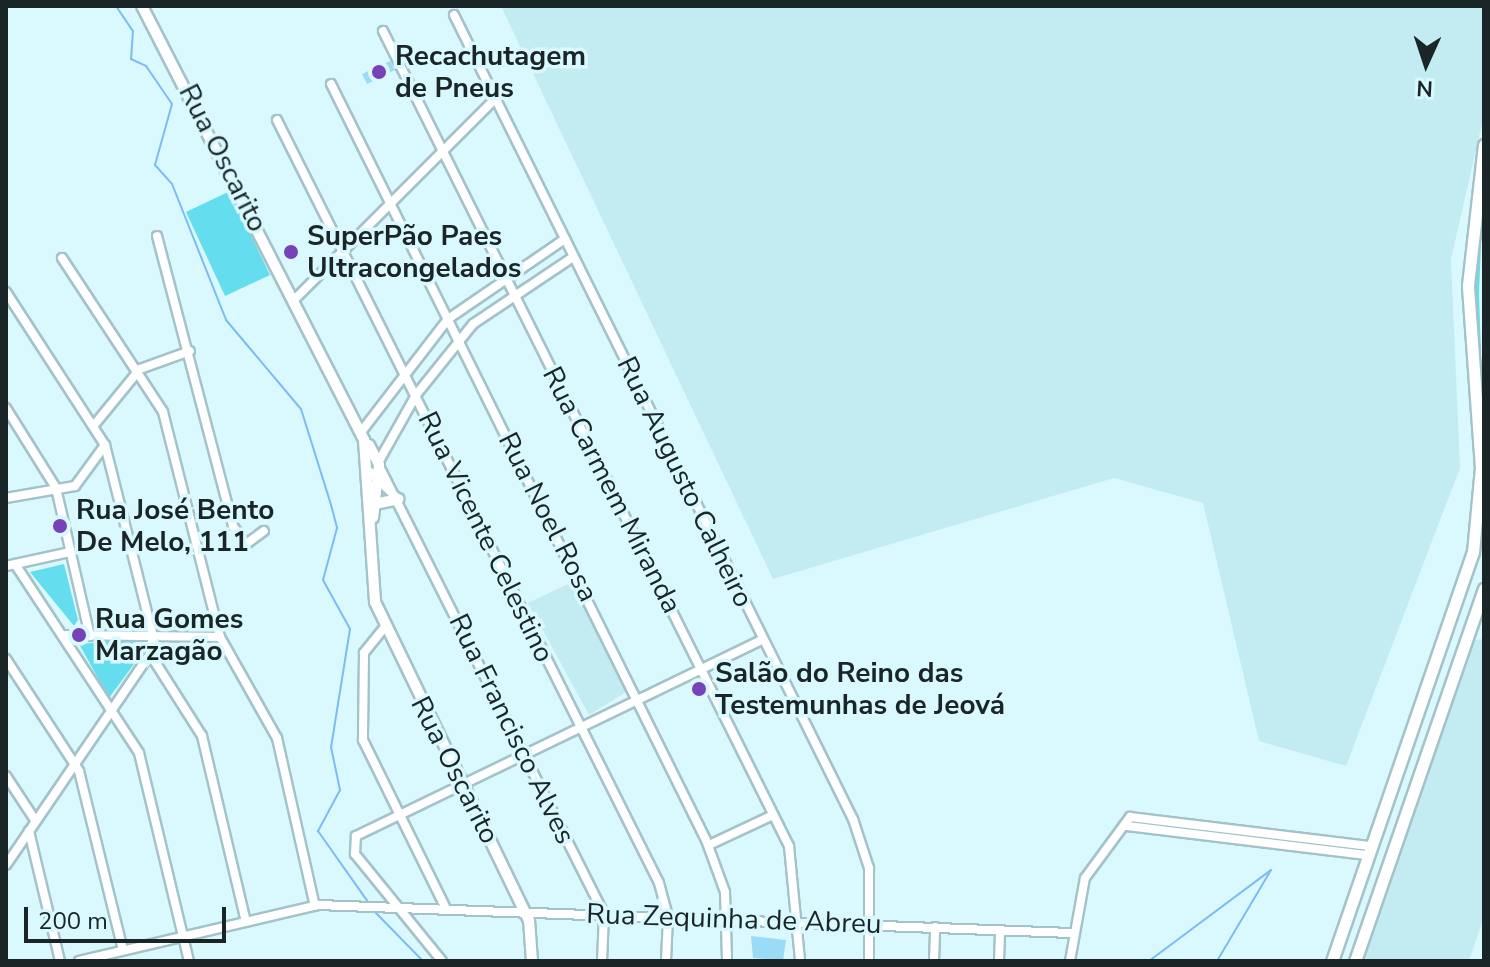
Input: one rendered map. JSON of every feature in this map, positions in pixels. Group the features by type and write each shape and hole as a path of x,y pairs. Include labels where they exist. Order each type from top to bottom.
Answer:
{"highway":[{"path":"1332,961 1473,552 1482,457 1468,285 1484,145"},
{"path":"1473,552 1484,538"},
{"path":"1355,961 1483,595"}],"main road":[{"name":"Rua Oscarito","path":"142,6 362,436 375,467 371,531"},
{"name":"Rua Oscarito","path":"375,467 371,586 384,628 524,911 532,961"},
{"path":"375,504 399,500"}],"street":[{"name":"Rua Augusto Calheiro","path":"454,15 853,819 869,868 869,961"},
{"name":"Rua Carmem Miranda","path":"383,31 441,153 789,846 802,922 800,961"},
{"name":"Rua Noel Rosa","path":"331,84 709,845 727,919 727,961"},
{"path":"294,300 494,100"},
{"name":"Rua Vicente Celestino","path":"277,120 653,871 668,917 666,961"},
{"path":"157,236 190,351 233,526 246,544 264,531"},
{"path":"362,436 404,373 448,319 503,274 565,239"},
{"path":"375,467 416,395 460,341 513,292 573,257"},
{"path":"62,258 163,412 220,637 277,738 315,906"},
{"path":"6,292 95,424 105,445 153,636 150,654 6,865"},
{"path":"95,424 136,371 190,351"},
{"path":"6,408 56,488 90,636"},
{"path":"355,420 375,420"},
{"path":"6,432 19,428"},
{"path":"6,498 78,482 105,445"},
{"name":"Rua Francisco Alves","path":"375,467 399,500 604,914 602,961"},
{"path":"70,552 10,565 66,635 142,763 189,961"},
{"path":"384,628 364,653 363,740 445,907"},
{"path":"66,635 220,637"},
{"path":"442,961 391,905 355,854 356,836 763,639"},
{"path":"150,654 202,736 246,922"},
{"path":"6,659 75,765 123,950"},
{"path":"6,776 35,820"},
{"path":"709,845 773,815"},
{"path":"1070,961 1071,933 1085,878 1128,821 1370,851"},
{"path":"29,831 60,961"},
{"name":"Rua Zequinha de Abreu","path":"79,961 315,906 391,905 1071,933"},
{"path":"934,961 935,927"},
{"path":"999,961 1000,930"}],"shaded area":[{"path":"501,6 1484,6 1484,115 1451,259 1460,468 1346,766 1259,741 1203,503 1114,478 773,579"},
{"path":"1484,173 1479,293 1484,444 1474,263"},
{"path":"230,191 270,275 225,296 186,212"},
{"path":"64,564 78,620 74,626 30,572"},
{"path":"572,582 626,692 589,715 528,603"},
{"path":"1484,639 1484,917 1469,961 1364,961 1475,640"},
{"path":"132,640 145,649 109,698 79,644"}],"building":[{"name":"Recachutagem de Pneus","path":"390,61 395,70 367,84 362,74"},
{"path":"751,936 786,940 783,960 753,958"}],"waterway":[{"path":"116,6 133,31 131,59 146,66 172,104 155,165 172,184 226,320 301,409 331,505 337,528 323,580 350,629 331,747 340,790 318,831 368,902"},
{"path":"1149,961 1271,870 1217,961"},
{"path":"374,911 423,961"}],"place":[{"name":"Recachutagem de Pneus","path":"379,72"},
{"name":"SuperPão Paes Ultracongelados","path":"291,252"},
{"name":"Rua José Bento De Melo, 111","path":"60,526"},
{"name":"Rua Gomes Marzagão","path":"79,635"},
{"name":"Salão do Reino das Testemunhas de Jeová","path":"699,689"}]}
